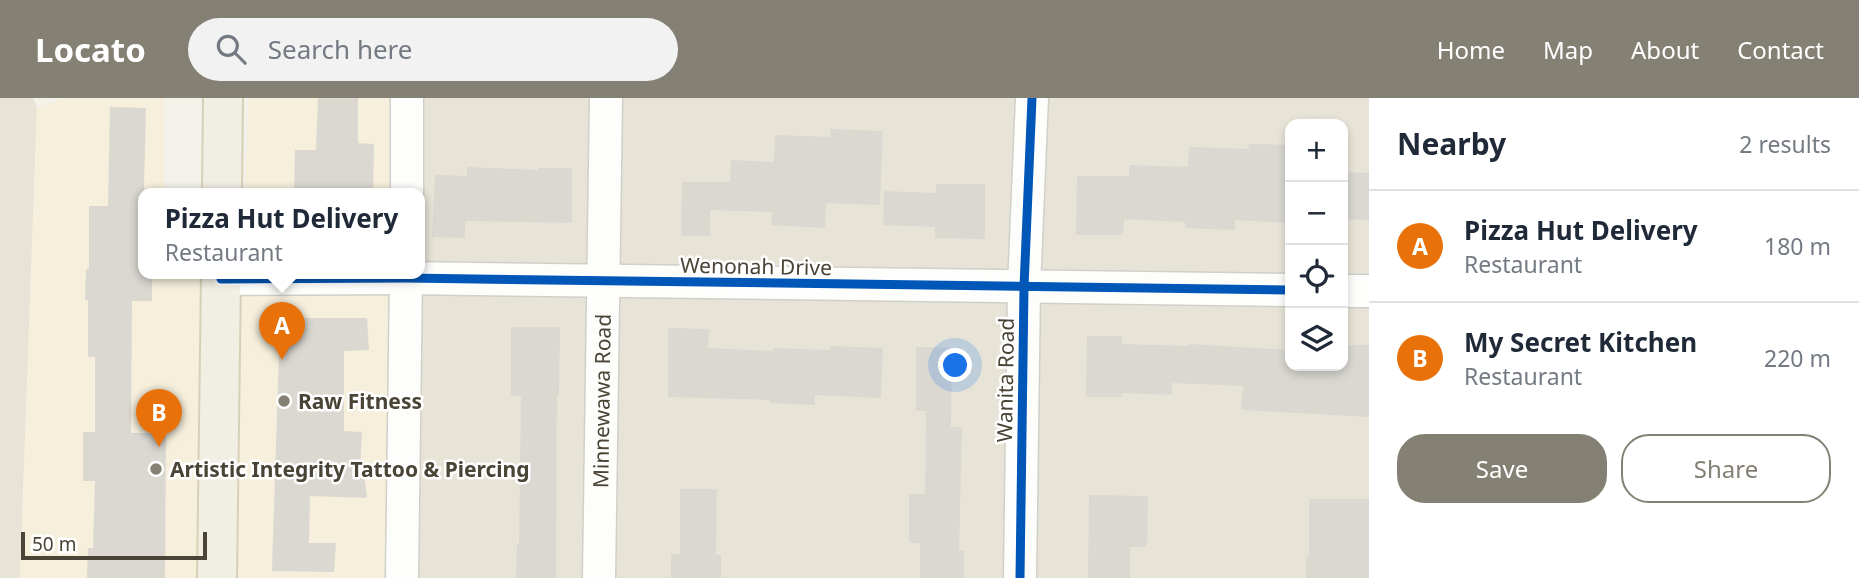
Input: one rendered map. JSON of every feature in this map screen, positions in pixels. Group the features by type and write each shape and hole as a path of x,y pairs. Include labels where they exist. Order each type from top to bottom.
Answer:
{"main road":[{"path":"222,188 223,98"},
{"path":"217,578 221,279"}],"street":[{"path":"407,98 407,188"},
{"name":"Minnewawa Road","path":"599,578 606,98"},
{"name":"Wanita Road","path":"1020,578 1024,287 1032,98"},
{"name":"Wenonah Drive","path":"425,276 1285,290"},
{"path":"402,578 406,279"},
{"path":"1348,291 1369,291"}],"shaded area":[{"path":"0,98 33,98 37,108 20,578 0,578"},
{"path":"64,98 165,98 164,188 138,188 138,279 419,279 414,578 20,578 37,108"},
{"path":"249,98 413,98 416,188 245,188"},
{"path":"413,98 1369,98 1369,578 414,578 420,279 425,279 425,188 420,188"}],"building":[{"path":"319,98 357,98 357,144 373,145 372,188 295,188 296,151 317,151"},
{"path":"111,108 145,109 143,188 138,188 138,279 151,279 151,300 131,300 130,434 165,434 164,578 88,578 89,549 94,549 96,480 84,480 84,433 96,433 96,356 89,356 89,299 86,299 87,270 90,270 90,207 109,207"},
{"path":"831,130 882,132 879,204 825,202 824,227 772,224 773,211 709,209 709,235 682,235 683,183 731,183 732,161 775,163 776,136 831,138"},
{"path":"1250,145 1285,146 1285,222 1234,219 1234,229 1186,227 1186,221 1123,218 1122,234 1077,234 1078,177 1130,177 1130,166 1189,168 1190,148 1249,150"},
{"path":"468,168 539,171 571,169 571,222 464,220 464,237 433,236 436,176 468,177"},
{"path":"1348,173 1369,174 1369,219 1348,218"},
{"path":"937,185 984,185 984,238 936,237 936,226 884,224 885,192 937,194"},
{"path":"281,319 366,319 368,349 343,350 343,432 361,433 359,473 363,474 366,497 309,495 308,544 335,544 333,571 273,570"},
{"path":"512,328 559,328 555,578 517,578 522,395 512,395"},
{"path":"669,329 708,330 707,349 774,352 774,349 831,351 831,347 882,349 880,397 814,394 814,404 771,402 771,399 669,396"},
{"path":"1088,337 1121,337 1121,345 1190,345 1285,351 1285,371 1348,371 1348,346 1369,346 1369,416 1242,409 1244,385 1171,382 1171,394 1121,392 1121,396 1087,396"},
{"path":"917,348 951,349 950,428 961,428 958,552 963,552 963,578 921,578 921,542 910,542 910,495 926,495 927,410 917,410"},
{"path":"681,490 716,490 715,556 720,556 720,578 672,578 672,555 681,555"},
{"path":"1090,496 1147,497 1146,546 1129,546 1129,578 1089,578"},
{"path":"1310,500 1369,500 1369,578 1307,578 1307,557 1310,557"}],"cycle path":[{"path":"1020,578 1024,287 1032,98"},
{"path":"425,278 1285,290"}],"place":[{"name":"Pizza Hut Delivery","path":"282,360"},
{"name":"Raw Fitness","path":"284,401"},
{"name":"My Secret Kitchen","path":"159,447"},
{"name":"Artistic Integrity Tattoo & Piercing","path":"156,469"}]}
